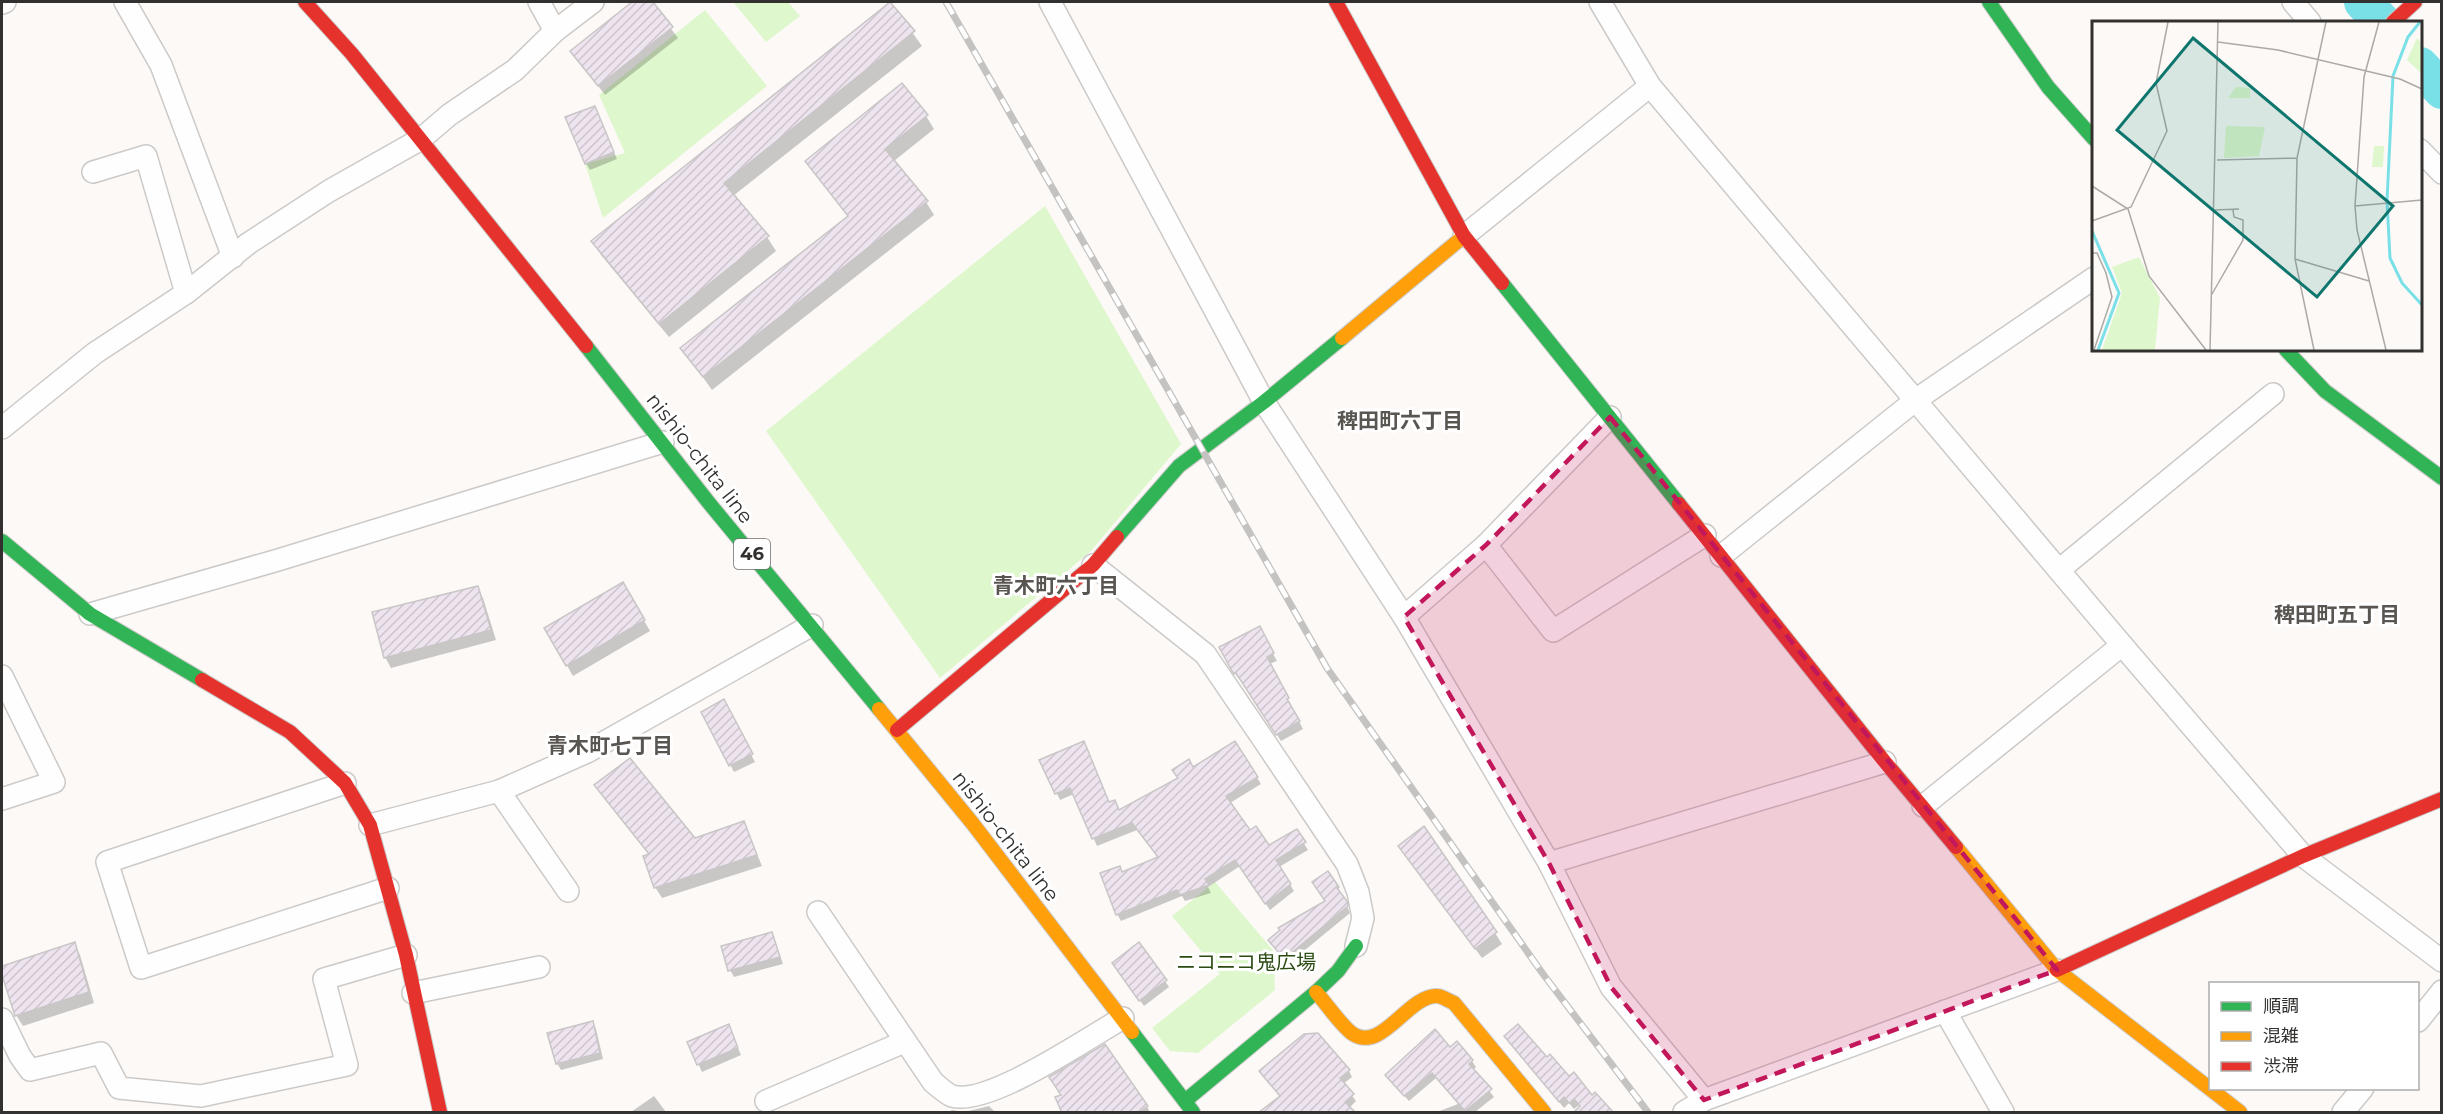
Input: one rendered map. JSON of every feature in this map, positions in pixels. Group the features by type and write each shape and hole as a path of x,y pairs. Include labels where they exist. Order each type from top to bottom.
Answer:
{"street":[{"path":"125,2 160,65 233,256"},
{"name":"nishio-chita line","path":"306,2 352,54 709,502 897,730 1123,1018 1182,1109"},
{"path":"539,2 555,31"},
{"path":"2,428 95,353 186,293 249,243 329,191 421,139 449,115 515,70 555,31 593,2"},
{"path":"1050,2 1264,402 1404,616 1549,863 1611,987 1704,1100"},
{"path":"1336,2 1464,236 1885,762 2057,970 2209,1089"},
{"path":"1600,2 1650,86 2303,856 2442,961"},
{"path":"1989,2 2048,87 2092,138"},
{"path":"2293,2 2309,21"},
{"path":"2394,21 2415,2"},
{"path":"897,730 1093,565 1179,466 1264,402 1650,86"},
{"path":"2422,151 2442,173"},
{"path":"93,172 146,156 186,293"},
{"path":"1721,556 1917,399 2092,279"},
{"path":"2287,351 2325,391 2442,478"},
{"path":"2059,570 2273,394"},
{"path":"1404,616 1486,545 1610,417"},
{"path":"90,614 278,560 663,442"},
{"path":"1486,545 1553,632 1705,535"},
{"path":"2,541 90,614 290,732 345,783 370,825 406,955 440,1113"},
{"path":"1093,565 1205,654 1347,864 1358,892 1363,918 1356,946 1338,971 1182,1109"},
{"path":"370,825 499,790 587,752 812,625"},
{"path":"1923,806 2122,645"},
{"path":"2,675 54,782 2,800"},
{"path":"1549,863 1885,762"},
{"path":"345,783 106,862 141,968 388,888"},
{"path":"499,790 568,891"},
{"path":"1685,1112 1704,1100 2057,970 2303,856 2442,799"},
{"path":"818,912 933,1082 952,1096 976,1096 1006,1086 1123,1018"},
{"path":"2,1019 20,1056 30,1070 101,1053 119,1088 201,1096 347,1065 324,979 406,955"},
{"path":"413,993 539,967"},
{"path":"2419,1020 2442,991"},
{"path":"1316,992 1353,1034 1367,1038 1384,1031 1420,999 1438,996 1454,1004 1544,1113"},
{"path":"1945,1011 2003,1113"},
{"path":"766,1101 904,1042"},
{"path":"2211,1090 2240,1113"},
{"path":"2343,1113 2362,1090"}],"highlighted area":[{"path":"1610,417 2057,970 1704,1100 1611,987 1549,863 1404,617 1486,545"}],"green space":[{"path":"733,2 788,2 800,16 766,42"},
{"path":"705,10 767,86 603,218 585,164 625,153 599,95"},
{"path":"1045,206 1181,444 1091,551 940,678 766,431"},
{"name":"ニコニコ鬼広場","path":"1215,882 1283,962 1274,970 1275,990 1198,1053 1170,1051 1152,1028 1220,974 1172,916"}],"building":[{"path":"632,2 653,2 673,27 598,86 570,51"},
{"path":"890,2 915,31 724,183 769,236 659,324 591,241"},
{"path":"902,83 928,115 885,149 928,201 703,377 680,348 848,216 805,161"},
{"path":"595,106 614,152 585,164 565,117"},
{"path":"623,582 645,620 566,666 544,628"},
{"path":"478,586 491,630 384,658 372,612"},
{"path":"1260,626 1274,653 1267,657 1300,721 1276,735 1236,673 1232,671 1219,647"},
{"path":"724,699 753,754 729,766 701,712"},
{"path":"1084,741 1109,802 1115,800 1119,810 1178,778 1172,770 1189,759 1193,767 1235,741 1258,777 1226,796 1250,830 1256,826 1269,845 1297,829 1306,842 1276,860 1291,884 1265,904 1235,860 1205,879 1209,885 1180,895 1177,890 1116,915 1100,873 1120,866 1122,872 1158,857 1132,823 1092,839 1070,788 1055,794 1039,760"},
{"path":"630,758 695,838 744,821 757,855 654,888 643,856 649,854 594,785"},
{"path":"1424,826 1497,932 1475,949 1398,846"},
{"path":"1328,871 1348,906 1284,959 1268,940 1280,930 1278,928 1325,901 1312,882"},
{"path":"772,932 780,957 728,971 721,946"},
{"path":"75,942 89,992 15,1016 2,975 2,966"},
{"path":"1139,942 1167,980 1139,1001 1112,963"},
{"path":"593,1021 600,1053 556,1064 547,1033"},
{"path":"729,1024 738,1048 697,1065 687,1042"},
{"path":"1518,1024 1547,1057 1550,1054 1569,1076 1574,1072 1592,1095 1595,1092 1614,1113 1573,1113 1580,1106 1574,1099 1569,1103 1564,1097 1559,1102 1504,1036"},
{"path":"1435,1029 1450,1047 1457,1041 1473,1060 1469,1064 1492,1089 1465,1111 1432,1073 1404,1096 1385,1075"},
{"path":"1318,1033 1350,1070 1340,1078 1354,1094 1345,1102 1356,1113 1258,1113 1280,1096 1259,1071 1304,1034"},
{"path":"1105,1044 1148,1106 1138,1113 1062,1113 1055,1097 1061,1095 1049,1077"}],"waterway":[{"path":"2363,2 2381,21"},
{"path":"2422,68 2442,90"}],"railway":[{"path":"946,2 1327,668 1543,974 1648,1112"}],"traffic: fast":[{"path":"1989,2 2048,87 2092,137"},
{"path":"1502,283 1679,504"},
{"path":"1117,537 1179,466 1264,402 1342,338"},
{"path":"586,346 709,503 879,709"},
{"path":"2287,351 2325,391 2442,478"},
{"path":"2,541 90,614 202,680"},
{"path":"1185,1101 1316,992 1338,971 1356,946"},
{"path":"1132,1032 1193,1112"}],"traffic: slow":[{"path":"1342,338 1464,236"},
{"path":"879,709 973,824 1132,1032"},
{"path":"1956,847 2057,970 2209,1088"},
{"path":"1316,992 1349,1031 1364,1038 1385,1030 1426,998 1439,996 1454,1003 1544,1112"},
{"path":"2212,1090 2240,1112"}],"traffic: jam":[{"path":"305,2 352,54 586,346"},
{"path":"1336,2 1464,236 1502,283"},
{"path":"2394,21 2415,2"},
{"path":"1679,504 1885,762 1956,847"},
{"path":"897,730 1093,565 1117,537"},
{"path":"202,680 290,732 345,783 370,825 406,955 440,1112"},
{"path":"2057,970 2303,856 2442,799"}],"district":[{"name":"稗田町六丁目","path":"1400,420"},
{"name":"青木町六丁目","path":"1056,585"},
{"name":"稗田町五丁目","path":"2337,614"},
{"name":"青木町七丁目","path":"610,745"}]}
